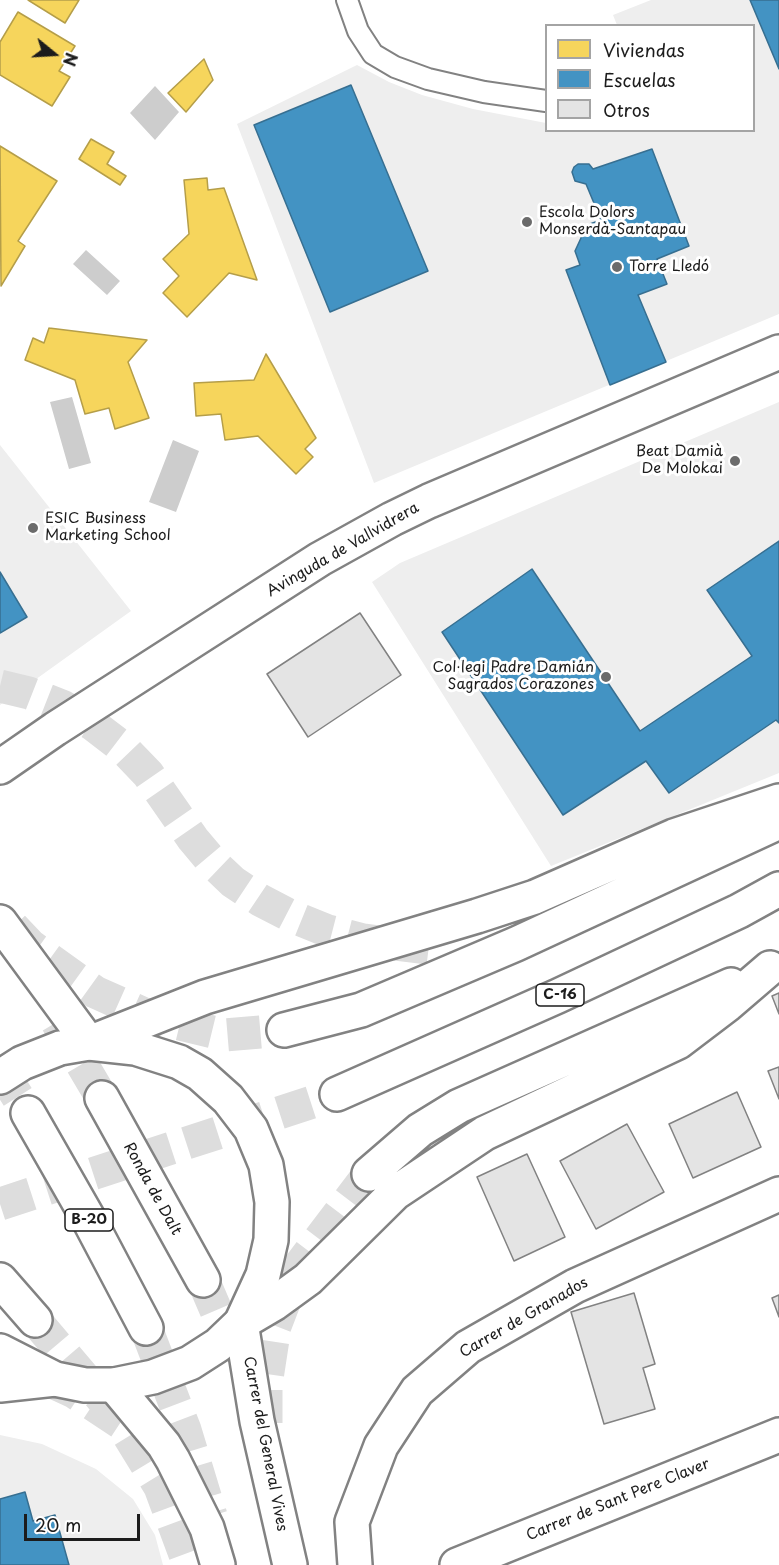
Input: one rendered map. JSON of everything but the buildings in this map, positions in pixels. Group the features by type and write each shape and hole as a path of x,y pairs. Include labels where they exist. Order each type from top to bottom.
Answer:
{"main road":[{"name":"Avinguda de Vallvidrera","path":"0,767 65,722 311,565 392,519 429,501 779,352"},
{"path":"0,1077 22,1063 60,1048 89,1043 205,997 535,897 674,836 779,801"},
{"path":"284,1030 361,1010 516,944 779,822"},
{"name":"C-16","path":"337,1094 558,996 739,911 779,889"},
{"path":"0,922 89,1043 135,1048 179,1062 200,1074 228,1099 251,1129 266,1165 272,1202 271,1240 263,1275 241,1323"},
{"path":"436,949 472,949 516,944"},
{"path":"369,1174 420,1130 459,1106 775,966"},
{"path":"0,1351 56,1379 85,1385 114,1385 153,1377 190,1363 218,1345 241,1323 275,1304 308,1279 395,1193 485,1133 678,1042 775,966"},
{"name":"Ronda de Dalt","path":"102,1098 203,1280"},
{"name":"B-20","path":"28,1113 88,1218 146,1328"},
{"name":"Carrer de Granados","path":"356,1565 352,1522 381,1446 417,1390 468,1347 575,1286 779,1194"},
{"path":"0,1280 35,1320"},
{"name":"Carrer del General Vives","path":"241,1323 257,1421 290,1565"},
{"path":"0,1385 56,1379"},
{"path":"114,1385 164,1445 207,1528 218,1565"},
{"name":"Carrer de Sant Pere Claver","path":"457,1565 779,1434"}],"lane":[{"path":"347,0 358,31 373,54 395,67 428,79 545,101"}],"shaded area":[{"name":"Escola Dolors Monserdà-Santapau","path":"651,0 779,0 779,314 374,483 237,124 357,65 389,82 422,95 473,109 545,123 545,132 755,132 755,24 617,24 613,15"},
{"path":"155,86 179,112 155,140 130,113"},
{"path":"86,250 120,281 107,295 73,264"},
{"path":"72,397 91,463 69,469 50,402"},
{"name":"Col·legi Padre Damián Sagrados Corazones","path":"779,402 779,773 551,866 372,582 400,563"},
{"path":"173,440 199,451 176,512 149,502"},
{"name":"ESIC Business Marketing School","path":"0,445 131,611 0,705"},
{"path":"0,1435 42,1444 96,1469 133,1499 155,1535 163,1565 0,1565"}],"tunnel":[{"path":"0,686 29,693 62,706 92,724 122,747 148,774 193,839 214,864 233,882 260,900 328,931 363,940 436,949"},
{"path":"13,927 31,946 95,992 151,1017 225,1035 284,1030"},
{"path":"57,1022 102,1098"},
{"path":"0,1069 28,1113"},
{"path":"0,1204 337,1094"},
{"path":"266,1423 266,1385 275,1326 297,1269 369,1174"},
{"path":"203,1280 235,1363"},
{"path":"35,1320 104,1401"},
{"path":"146,1328 185,1430 211,1516"},
{"path":"50,1381 74,1392 121,1423 160,1487 189,1565"}],"place":[{"name":"Escola Dolors Monserdà-Santapau","path":"527,222"},
{"name":"Torre Lledó","path":"617,267"},
{"name":"Beat Damià De Molokai","path":"735,461"},
{"name":"ESIC Business Marketing School","path":"33,528"},
{"name":"Col·legi Padre Damián Sagrados Corazones","path":"606,677"}]}
